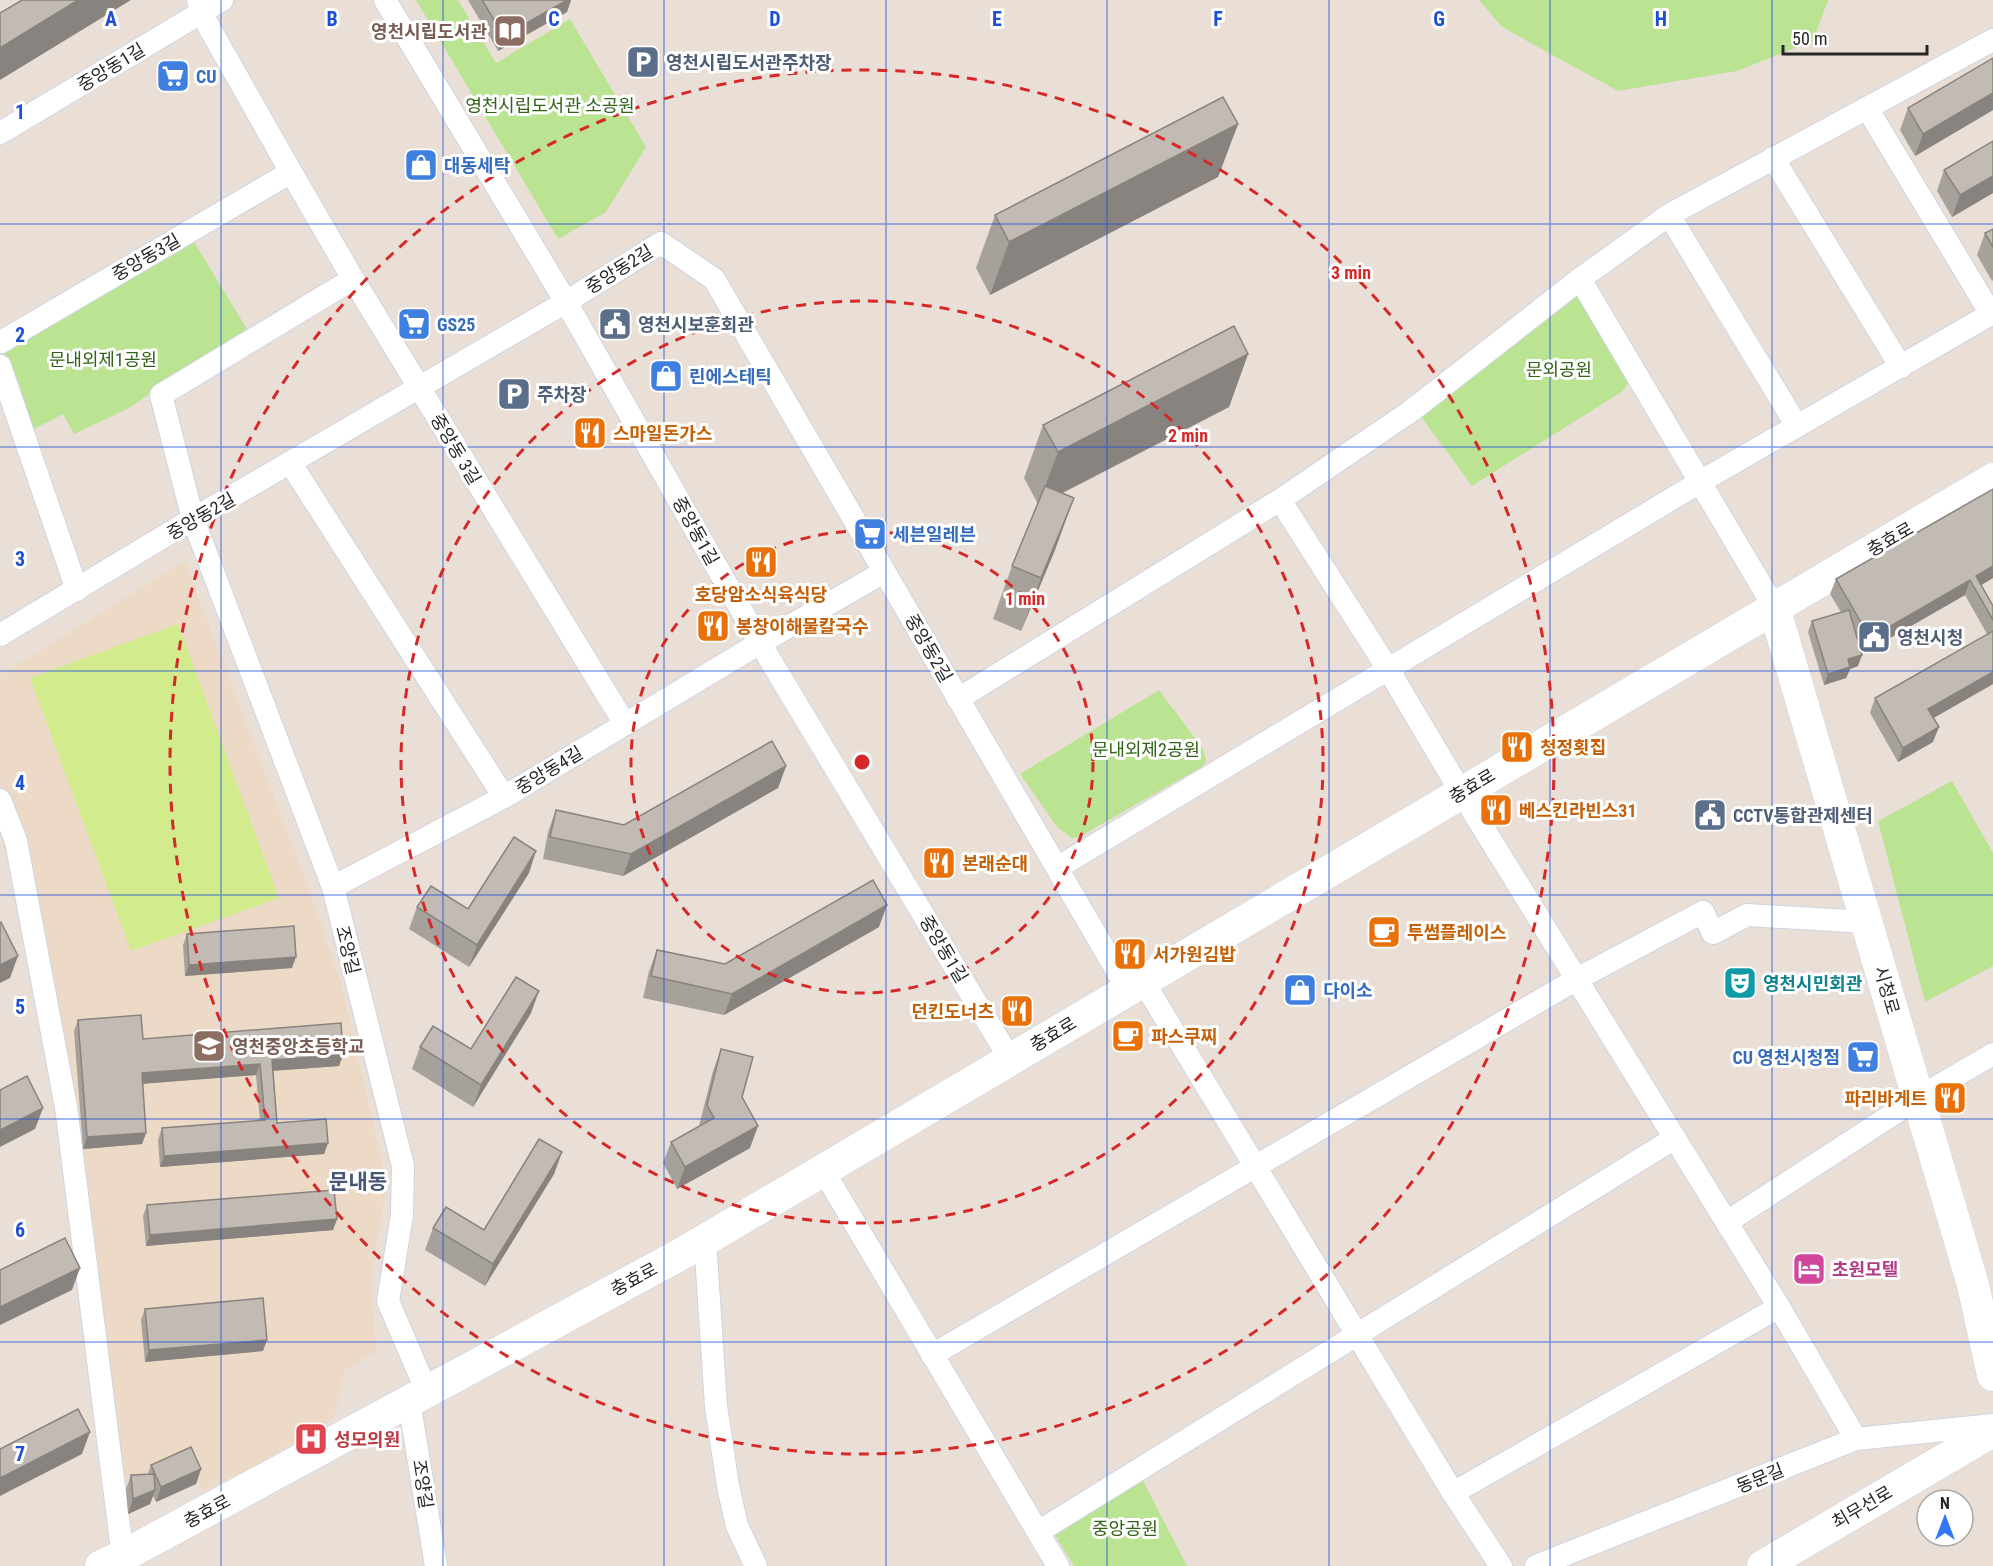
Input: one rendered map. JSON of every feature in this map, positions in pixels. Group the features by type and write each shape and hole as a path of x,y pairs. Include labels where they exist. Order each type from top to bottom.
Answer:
{"street":[{"name":"중앙동1길","path":"0,133 200,6 222,0"},
{"name":"중앙동1길","path":"385,0 567,302 759,643 1010,1059"},
{"name":"중앙동 3길","path":"200,6 353,279 625,724"},
{"path":"958,699 1280,500 1411,411 1580,279 1669,215 1993,40"},
{"path":"1057,868 1700,482 1992,316 1867,108"},
{"path":"1773,158 1901,366"},
{"name":"중앙동3길","path":"0,342 291,172"},
{"path":"1669,215 1797,426"},
{"name":"중앙동2길","path":"0,635 193,519 567,302 662,243 714,279 1057,868 1256,1167 1454,1493 1501,1566"},
{"name":"조양길","path":"353,279 161,395 193,519 333,886 403,1166 402,1215 388,1301 418,1396 436,1566"},
{"path":"1580,279 1774,607"},
{"path":"0,366 77,590"},
{"path":"291,464 504,797"},
{"name":"충효로","path":"116,1563 705,1240 1993,479"},
{"path":"1280,500 1388,669 1461,792 1779,1307 1856,1438"},
{"name":"중앙동4길","path":"333,886 504,797 759,643 884,572"},
{"name":"시청로","path":"1774,607 1973,1285 1993,1375"},
{"path":"0,800 16,841 66,1107 116,1563"},
{"path":"933,1355 1576,979 1703,912 1713,933 1747,915 1867,922"},
{"path":"1727,1222 1918,1098 1993,1054"},
{"path":"1038,1532 1356,1333 1675,1138"},
{"path":"823,1170 1058,1566"},
{"path":"705,1240 716,1406 737,1526 756,1566"},
{"path":"1454,1493 1779,1307"},
{"name":"동문길","path":"1536,1566 1856,1438 1993,1425"},
{"name":"최무선로","path":"1763,1566 1993,1431"}],"shaded area":[{"name":"영천중앙초등학교","path":"185,561 315,905 341,983 387,1182 371,1279 376,1351 345,1371 334,1418 247,1471 203,1491 187,1457 119,1487 21,839 0,785 0,675"}],"green space":[{"name":"영천시립도서관 소공원","path":"416,0 458,0 496,63 570,19 646,147 606,212 558,239"},
{"path":"1479,0 1828,0 1813,41 1737,71 1618,91 1502,27"},
{"name":"문내외제1공원","path":"194,242 247,329 127,409 74,434 63,414 28,432 2,355"},
{"name":"문외공원","path":"1576,290 1628,383 1623,391 1472,486 1417,411"},
{"path":"178,624 279,898 131,951 30,678"},
{"name":"문내외제2공원","path":"1159,690 1203,749 1206,761 1203,766 1079,837 1072,838 1058,828 1020,774"},
{"path":"1952,781 1993,853 1993,966 1925,1002 1878,821"},
{"name":"중앙공원","path":"1140,1475 1187,1566 1074,1566 1052,1530"}],"building":[{"path":"22,0 78,0 0,48 0,13"},
{"path":"482,0 567,0 504,36"},
{"path":"1993,58 1993,93 1923,134 1908,108"},
{"path":"1223,97 1238,124 1009,242 995,215"},
{"path":"1993,141 1993,176 1960,195 1944,170"},
{"path":"1993,229 1993,247 1985,233"},
{"path":"1234,326 1248,354 1058,452 1043,425"},
{"path":"1045,486 1074,498 1041,578 1012,566"},
{"path":"1993,489 1993,566 1976,576 1993,606 1993,620 1970,580 1870,638 1836,579"},
{"path":"1849,610 1862,655 1848,659 1850,667 1828,674 1812,621"},
{"path":"1993,631 1993,672 1928,709 1939,727 1903,748 1875,698"},
{"path":"772,741 786,766 631,854 550,837 556,810 624,825"},
{"path":"514,837 536,851 477,945 417,907 431,886 468,909"},
{"path":"873,880 887,905 732,994 651,976 657,950 725,964"},
{"path":"0,923 18,956 0,965"},
{"path":"294,926 296,957 189,965 187,934"},
{"path":"516,977 539,991 481,1085 420,1047 433,1026 471,1049"},
{"path":"141,1015 143,1039 341,1023 343,1055 272,1060 277,1123 326,1119 328,1143 164,1156 162,1128 265,1120 260,1064 142,1073 146,1133 87,1137 78,1020"},
{"path":"721,1049 753,1057 742,1097 758,1126 685,1167 671,1142 714,1118 707,1105"},
{"path":"27,1076 43,1108 0,1130 0,1090"},
{"path":"539,1139 562,1152 493,1264 433,1228 446,1207 484,1230"},
{"path":"334,1190 337,1219 150,1235 147,1205"},
{"path":"65,1238 80,1268 0,1307 0,1270"},
{"path":"263,1298 267,1340 149,1350 145,1309"},
{"path":"78,1409 90,1432 0,1478 0,1449"},
{"path":"191,1447 201,1469 161,1487 151,1465"},
{"path":"154,1474 155,1490 133,1499 131,1475"}],"place":[{"name":"영천시립도서관","path":"510,31"},
{"name":"영천시립도서관주차장","path":"643,62"},
{"name":"CU","path":"173,76"},
{"name":"대동세탁","path":"421,165"},
{"name":"GS25","path":"414,324"},
{"name":"영천시보훈회관","path":"615,324"},
{"name":"린에스테틱","path":"666,376"},
{"name":"주차장","path":"514,394"},
{"name":"스마일돈가스","path":"590,433"},
{"name":"세븐일레븐","path":"870,534"},
{"name":"호당암소식육식당","path":"761,562"},
{"name":"봉창이해물칼국수","path":"713,626"},
{"name":"영천시청","path":"1874,637"},
{"name":"청정횟집","path":"1517,747"},
{"name":"베스킨라빈스31","path":"1496,810"},
{"name":"CCTV통합관제센터","path":"1710,815"},
{"name":"본래순대","path":"939,863"},
{"name":"투썸플레이스","path":"1384,932"},
{"name":"서가원김밥","path":"1130,954"},
{"name":"영천시민회관","path":"1740,983"},
{"name":"다이소","path":"1300,990"},
{"name":"던킨도너츠","path":"1017,1011"},
{"name":"파스쿠찌","path":"1128,1036"},
{"name":"영천중앙초등학교","path":"209,1046"},
{"name":"CU 영천시청점","path":"1863,1057"},
{"name":"파리바게트","path":"1950,1098"},
{"name":"초원모텔","path":"1809,1269"},
{"name":"성모의원","path":"311,1439"}],"district":[{"name":"문내동","path":"358,1182"}]}
